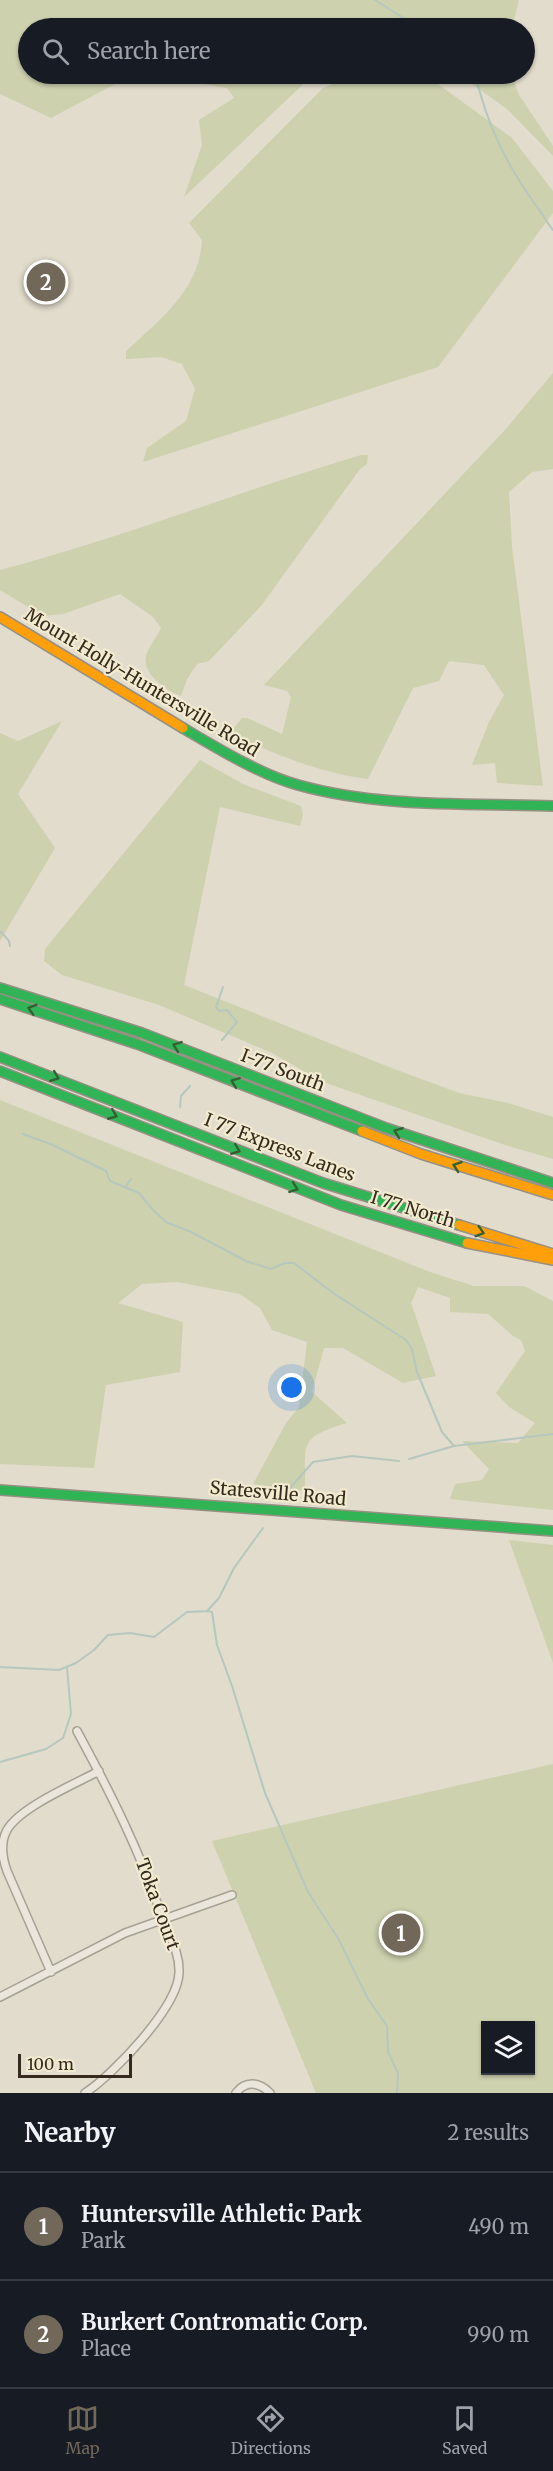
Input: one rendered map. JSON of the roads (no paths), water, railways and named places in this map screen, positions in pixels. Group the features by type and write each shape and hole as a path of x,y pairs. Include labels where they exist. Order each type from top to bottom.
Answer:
{"main road":[{"name":"Mount Holly-Huntersville Road","path":"0,617 225,753 296,786 364,799 553,806"},
{"name":"I-77 South","path":"0,988 142,1033 396,1131 553,1184"},
{"path":"0,999 137,1044 421,1154 553,1195"},
{"name":"I 77 Express Lanes","path":"0,1057 323,1183 553,1254"},
{"name":"I 77 North","path":"0,1071 328,1200 458,1240 553,1260"},
{"name":"Statesville Road","path":"0,1490 553,1531"}],"street":[{"name":"Toka Court","path":"77,1731 141,1857 177,1952 179,1975 175,1989 132,2052 85,2093"},
{"path":"51,1972 7,1871 3,1855 4,1840 15,1820 99,1772"},
{"path":"0,1997 113,1938 232,1895"},
{"path":"236,2093 243,2085 251,2083 261,2086 270,2093"}],"waterway":[{"path":"375,0 403,18"},
{"path":"478,84 499,144 526,191 553,230"},
{"path":"0,931 9,941 10,946"},
{"path":"222,1040 237,1022 227,1010 219,1011 216,1007 223,987"},
{"path":"180,1107 181,1096 190,1086"},
{"path":"23,1134 53,1145 106,1171 110,1181 139,1193 166,1222 191,1232 246,1261 271,1269 285,1263 294,1263 333,1293 406,1340 412,1349 417,1372 442,1432 454,1446"},
{"path":"126,1186 131,1179"},
{"path":"409,1459 454,1446 553,1434"},
{"path":"284,1495 313,1462 352,1456 399,1461"},
{"path":"0,1667 59,1670 76,1663 94,1650 108,1635 130,1633 154,1637 187,1612 207,1611 219,1598 234,1568 263,1528"},
{"path":"207,1611 212,1612 217,1645 265,1793 308,1892 339,1940 368,1999 387,2026 388,2052 398,2073 397,2093"},
{"path":"0,1762 46,1749 63,1738 71,1714 67,1667"}],"place":[{"name":"Burkert Contromatic Corp.","path":"46,282"},
{"name":"Huntersville Athletic Park","path":"401,1933"}]}
